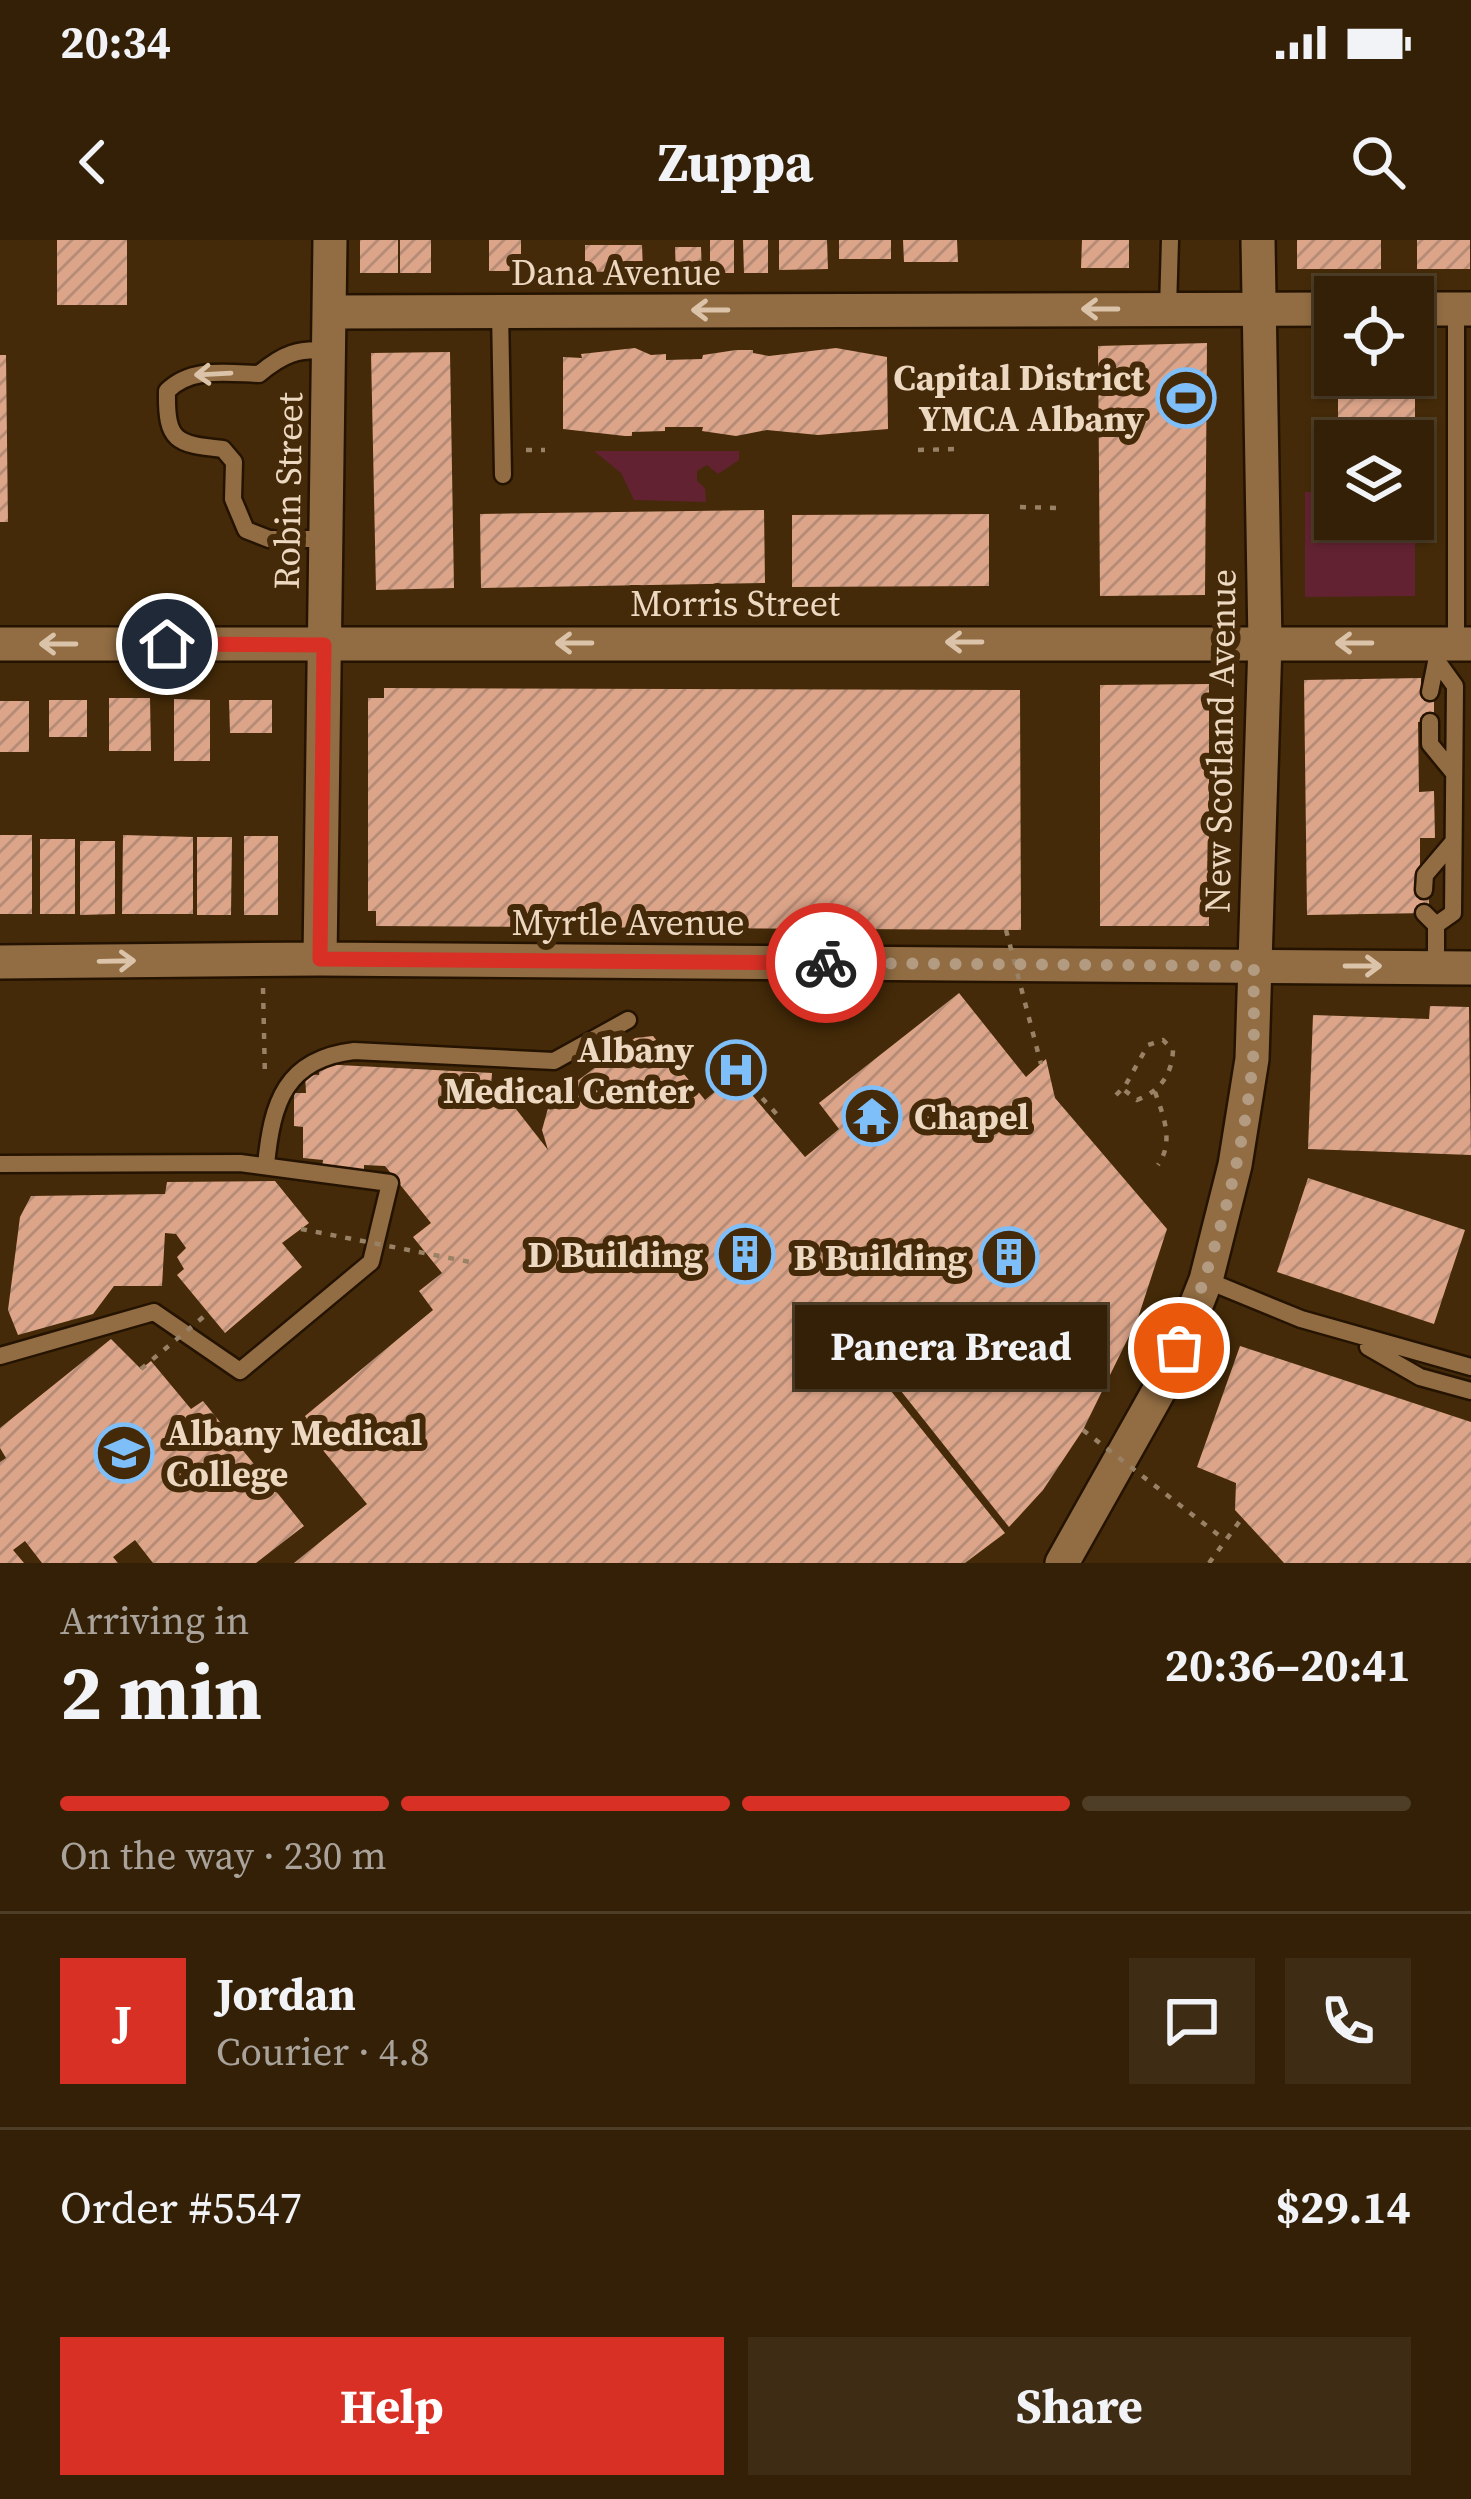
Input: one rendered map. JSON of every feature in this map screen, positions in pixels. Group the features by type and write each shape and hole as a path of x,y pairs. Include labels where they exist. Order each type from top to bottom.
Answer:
{"street":[{"name":"Robin Street","path":"320,959 330,240"},
{"name":"New Scotland Avenue","path":"1062,1563 1170,1371 1206,1280 1235,1165 1252,1059 1265,643 1258,240"},
{"name":"Dana Avenue","path":"330,312 1314,309"},
{"name":"Morris Street","path":"0,644 1265,643 1450,648"},
{"name":"Myrtle Avenue","path":"0,962 320,959 1471,968"}],"lane":[{"path":"1168,309 1170,240"},
{"path":"1436,967 1430,919 1453,913 1455,686 1450,648 1464,309"},
{"path":"500,311 503,475"},
{"path":"326,539 269,539 245,530 233,500 234,462 223,449 184,445 172,436 167,391 181,378 200,374 259,374 282,355 302,348 329,351"},
{"path":"1430,692 1450,648"},
{"path":"1430,722 1430,744 1454,773"},
{"path":"1424,890 1425,875 1453,842"},
{"path":"266,1165 270,1128 284,1091 303,1066 323,1054 354,1051 554,1061 628,1020"},
{"path":"0,1164 266,1165 389,1183 371,1262 240,1371 154,1312 0,1356"},
{"path":"1206,1280 1344,1333 1471,1367"},
{"path":"1344,1333 1420,1377 1471,1391"}],"path":[{"path":"918,449 958,449"},
{"path":"1020,507 1060,508"},
{"path":"1006,930 1041,1064"},
{"path":"263,988 264,1051"},
{"path":"1116,1095 1148,1045 1162,1040 1173,1050 1172,1064 1155,1090 1137,1100 1123,1089"},
{"path":"742,1076 782,1120"},
{"path":"1155,1090 1168,1133 1158,1166"},
{"path":"301,1228 470,1262"},
{"path":"141,1369 208,1313"},
{"path":"1083,1430 1225,1540"},
{"path":"1209,1563 1242,1518"}],"shaded area":[{"path":"594,451 739,451 739,460 718,474 707,465 697,471 706,502 634,500 621,473"},
{"path":"1305,492 1314,492 1314,540 1415,540 1415,596 1305,597"}],"building":[{"path":"57,240 127,240 127,305 57,305"},
{"path":"360,240 398,240 398,273 360,273"},
{"path":"400,240 431,240 431,273 400,273"},
{"path":"489,240 521,240 521,271 489,271"},
{"path":"710,240 734,240 734,273 710,273"},
{"path":"743,240 768,240 768,273 744,273"},
{"path":"779,240 827,240 828,269 779,270"},
{"path":"839,240 891,240 891,259 839,259"},
{"path":"903,240 957,240 958,262 904,262"},
{"path":"1082,240 1129,240 1129,268 1081,268"},
{"path":"1297,240 1381,240 1381,269 1297,269"},
{"path":"1417,240 1470,240 1470,269 1417,269"},
{"path":"585,245 642,245 643,271 585,272"},
{"path":"675,247 701,247 702,275 676,275"},
{"path":"1207,343 1205,595 1100,596 1098,346"},
{"path":"635,348 651,355 666,354 666,360 702,359 703,355 736,350 769,356 836,348 887,357 888,429 818,435 767,430 736,436 702,431 703,427 665,427 665,431 625,436 563,429 563,357"},
{"path":"450,352 454,588 376,590 371,353"},
{"path":"0,355 6,355 8,522 0,522"},
{"path":"1338,396 1415,396 1415,420 1338,420"},
{"path":"764,510 765,583 481,588 480,514"},
{"path":"989,514 989,586 792,587 792,515"},
{"path":"1421,678 1421,692 1434,692 1434,722 1418,722 1419,792 1434,791 1435,838 1420,838 1420,890 1429,890 1429,913 1307,915 1304,680"},
{"path":"1209,684 1209,926 1100,926 1100,685"},
{"path":"384,688 1020,690 1021,930 376,926 376,911 368,911 368,698 384,698"},
{"path":"109,698 150,698 151,751 109,751"},
{"path":"174,699 210,700 210,761 174,761"},
{"path":"49,700 87,700 87,737 49,737"},
{"path":"229,700 272,700 272,733 230,733"},
{"path":"0,701 29,701 29,752 0,752"},
{"path":"0,835 32,835 32,914 0,914"},
{"path":"123,835 193,837 193,914 122,914"},
{"path":"244,836 278,836 278,915 244,915"},
{"path":"197,837 232,837 231,915 197,915"},
{"path":"40,839 75,839 75,914 40,914"},
{"path":"80,841 115,841 115,914 80,915"},
{"path":"959,993 1026,1077 1046,1059 1055,1098 1167,1229 1138,1318 1083,1430 1043,1490 1009,1527 866,1347 858,1350 1005,1533 965,1563 294,1563 367,1504 299,1421 433,1310 419,1291 442,1273 413,1237 431,1223 385,1166 364,1165 364,1173 322,1168 323,1160 303,1158 303,1127 294,1126 294,1093 306,1093 305,1074 319,1075 320,1064 492,1073 491,1089 502,1091 548,1150 542,1130 550,1101 635,1038 653,1036 705,1100 735,1075 805,1157 839,1129 819,1103"},
{"path":"1430,1006 1469,1007 1471,1155 1308,1149 1313,1015 1429,1019"},
{"path":"1308,1178 1465,1230 1434,1324 1277,1272"},
{"path":"275,1181 309,1223 282,1243 302,1267 225,1333 177,1275 184,1269 177,1257 186,1248 176,1234 165,1233 162,1286 114,1286 93,1314 18,1335 8,1310 20,1217 31,1196 165,1194 167,1182"},
{"name":"Albany Medical College","path":"111,1339 141,1369 151,1361 191,1409 203,1401 304,1526 256,1563 153,1563 135,1540 113,1557 118,1563 42,1563 25,1541 13,1550 24,1563 0,1563 0,1462 6,1458 0,1448 0,1428"},
{"path":"1240,1346 1471,1422 1471,1563 1284,1563 1235,1510 1236,1483 1197,1467"}],"way so far":[{"path":"826,963 1254,966 1252,1059 1235,1165 1206,1280 1179,1348"}],"place":[{"name":"Capital District YMCA Albany","path":"1186,398"},
{"name":"Albany Medical Center","path":"736,1070"},
{"name":"Chapel","path":"872,1116"},
{"name":"D Building","path":"745,1254"},
{"name":"B Building","path":"1009,1257"},
{"name":"Panera Bread","path":"1179,1348"},
{"name":"Albany Medical College","path":"124,1453"}],"route":[{"path":"167,644 324,645 320,959 826,963"}]}
